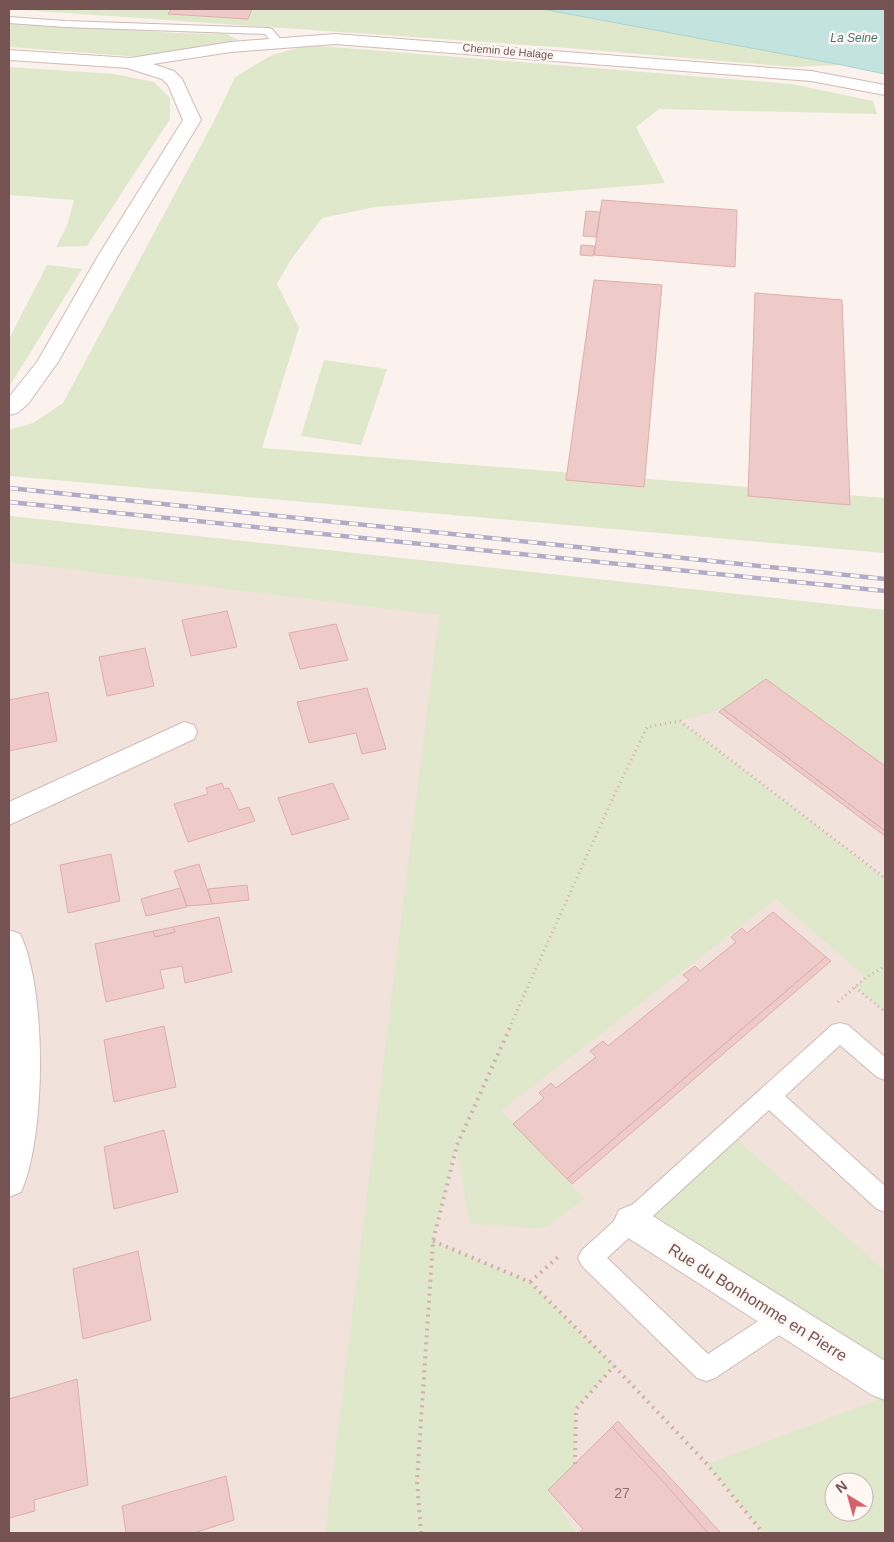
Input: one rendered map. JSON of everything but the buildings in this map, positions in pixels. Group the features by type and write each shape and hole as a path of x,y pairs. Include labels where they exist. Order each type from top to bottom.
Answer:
{"street":[{"name":"Chemin de Halage","path":"130,63 231,47 335,39 811,76 885,90"},
{"path":"168,75 231,47"},
{"path":"9,55 130,63 168,75 176,84 192,120 109,255 43,368 16,404 9,408"},
{"path":"9,814 184,732"},
{"path":"9,943 17,974 24,1051 20,1130 9,1181"},
{"name":"Rue du Bonhomme en Pierre","path":"631,1221 885,1382"}],"lane":[{"path":"9,20 268,31 277,42"},
{"path":"784,1318 706,1369 590,1258 840,1032 885,1070"},
{"path":"769,1096 885,1201"}],"path":[{"path":"422,1533 416,1481 433,1241 457,1145 616,791 647,727 680,720 885,878"},
{"path":"855,987 885,1012"},
{"path":"433,1241 530,1282 614,1366 706,1464 762,1533"},
{"path":"575,1464 576,1409 614,1366"}],"shaded area":[{"path":"9,516 885,610 885,1533 9,1533"}],"green space":[{"path":"9,9 542,9 842,65 793,67 555,47"},
{"path":"9,23 226,34 238,40 140,57 9,47"},
{"path":"308,45 792,84 873,101 877,114 659,109 636,127 665,183 375,207 322,218 290,261 277,284 299,328 262,448 885,498 885,553 9,476 9,430 33,423 63,403 215,119 235,77 272,55"},
{"path":"9,67 115,74 154,82 170,98 170,119 87,246 56,247 67,226 74,200 9,195"},
{"path":"47,265 82,269 9,387 9,339"},
{"path":"324,360 387,369 361,445 301,436"},
{"path":"9,516 885,610 885,766 766,679 723,709 680,721 885,878 885,1012 855,987 865,977 776,899 501,1111 585,1199 543,1229 470,1224 456,1147 433,1241 530,1282 614,1366 576,1409 575,1464 548,1489 577,1533 325,1533 439,615 9,562"},
{"path":"729,1132 885,1271 885,1382 631,1221"},
{"path":"885,1397 885,1533 763,1533 707,1464"}],"water":[{"name":"La Seine","path":"542,9 885,9 885,74 842,65"}],"railway":[{"path":"9,488 885,579"},
{"path":"9,502 885,591"}]}
